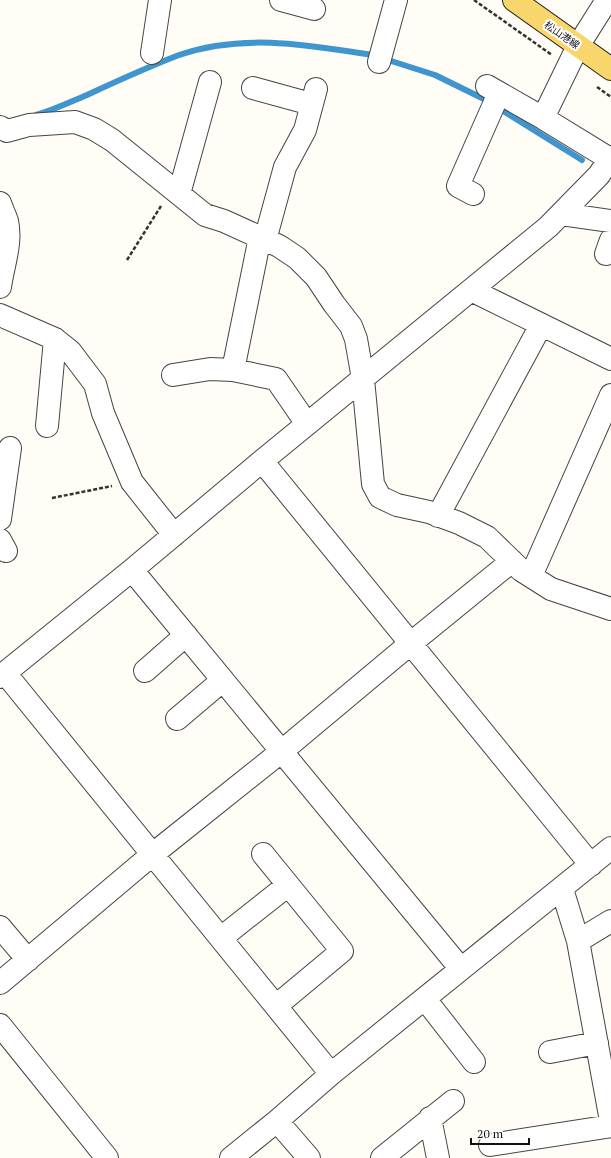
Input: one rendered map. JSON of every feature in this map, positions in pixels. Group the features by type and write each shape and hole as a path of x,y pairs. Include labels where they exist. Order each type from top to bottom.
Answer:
{"main road":[{"name":"松山港線","path":"514,0 611,69"}],"street":[{"path":"152,53 160,0"},
{"path":"379,62 396,0"},
{"path":"543,118 578,46 602,2"},
{"path":"176,191 214,87"},
{"path":"233,370 263,239 285,167 305,130 314,97 253,88"},
{"path":"331,1074 153,854 2,675 132,570 262,461 548,227 608,169 543,118 493,90 458,186 473,194"},
{"path":"2,132 29,125 75,122 94,129 112,140 205,215 224,221 279,246 297,258 316,277 351,326 356,339 363,379 373,484 380,497 397,505 460,523 487,537 521,570 551,589 611,609"},
{"path":"0,203 8,231 8,248 0,287"},
{"path":"561,214 611,221"},
{"path":"471,290 611,359"},
{"path":"0,315 55,339 70,351 95,384 103,413 132,482 174,535"},
{"path":"438,516 540,324"},
{"path":"47,426 55,339"},
{"path":"173,376 210,369 233,370 276,380 307,424"},
{"path":"531,576 611,395"},
{"path":"0,519 4,470 10,448"},
{"path":"262,461 591,864"},
{"path":"0,983 153,854 282,751 512,561"},
{"path":"132,570 461,969"},
{"path":"145,670 186,636"},
{"path":"178,719 223,680"},
{"path":"231,1158 277,1121 331,1074 611,848"},
{"path":"263,854 342,952 276,1006"},
{"path":"221,938 288,885"},
{"path":"562,889 578,941 611,1121"},
{"path":"578,941 611,921"},
{"path":"0,927 28,960"},
{"path":"425,999 474,1062"},
{"path":"0,1025 107,1158"},
{"path":"550,1052 597,1042"},
{"path":"382,1158 453,1101"},
{"path":"430,1118 438,1158"},
{"path":"277,1121 309,1158"},
{"path":"504,1149 611,1126"}],"path":[{"path":"474,0 611,97"},
{"path":"127,260 176,191"},
{"path":"52,498 132,482"}],"waterway":[{"path":"36,115 62,106 179,55 203,48 227,44 275,43 372,55"},
{"path":"388,60 435,75 486,100"},
{"path":"500,109 582,160"}]}
